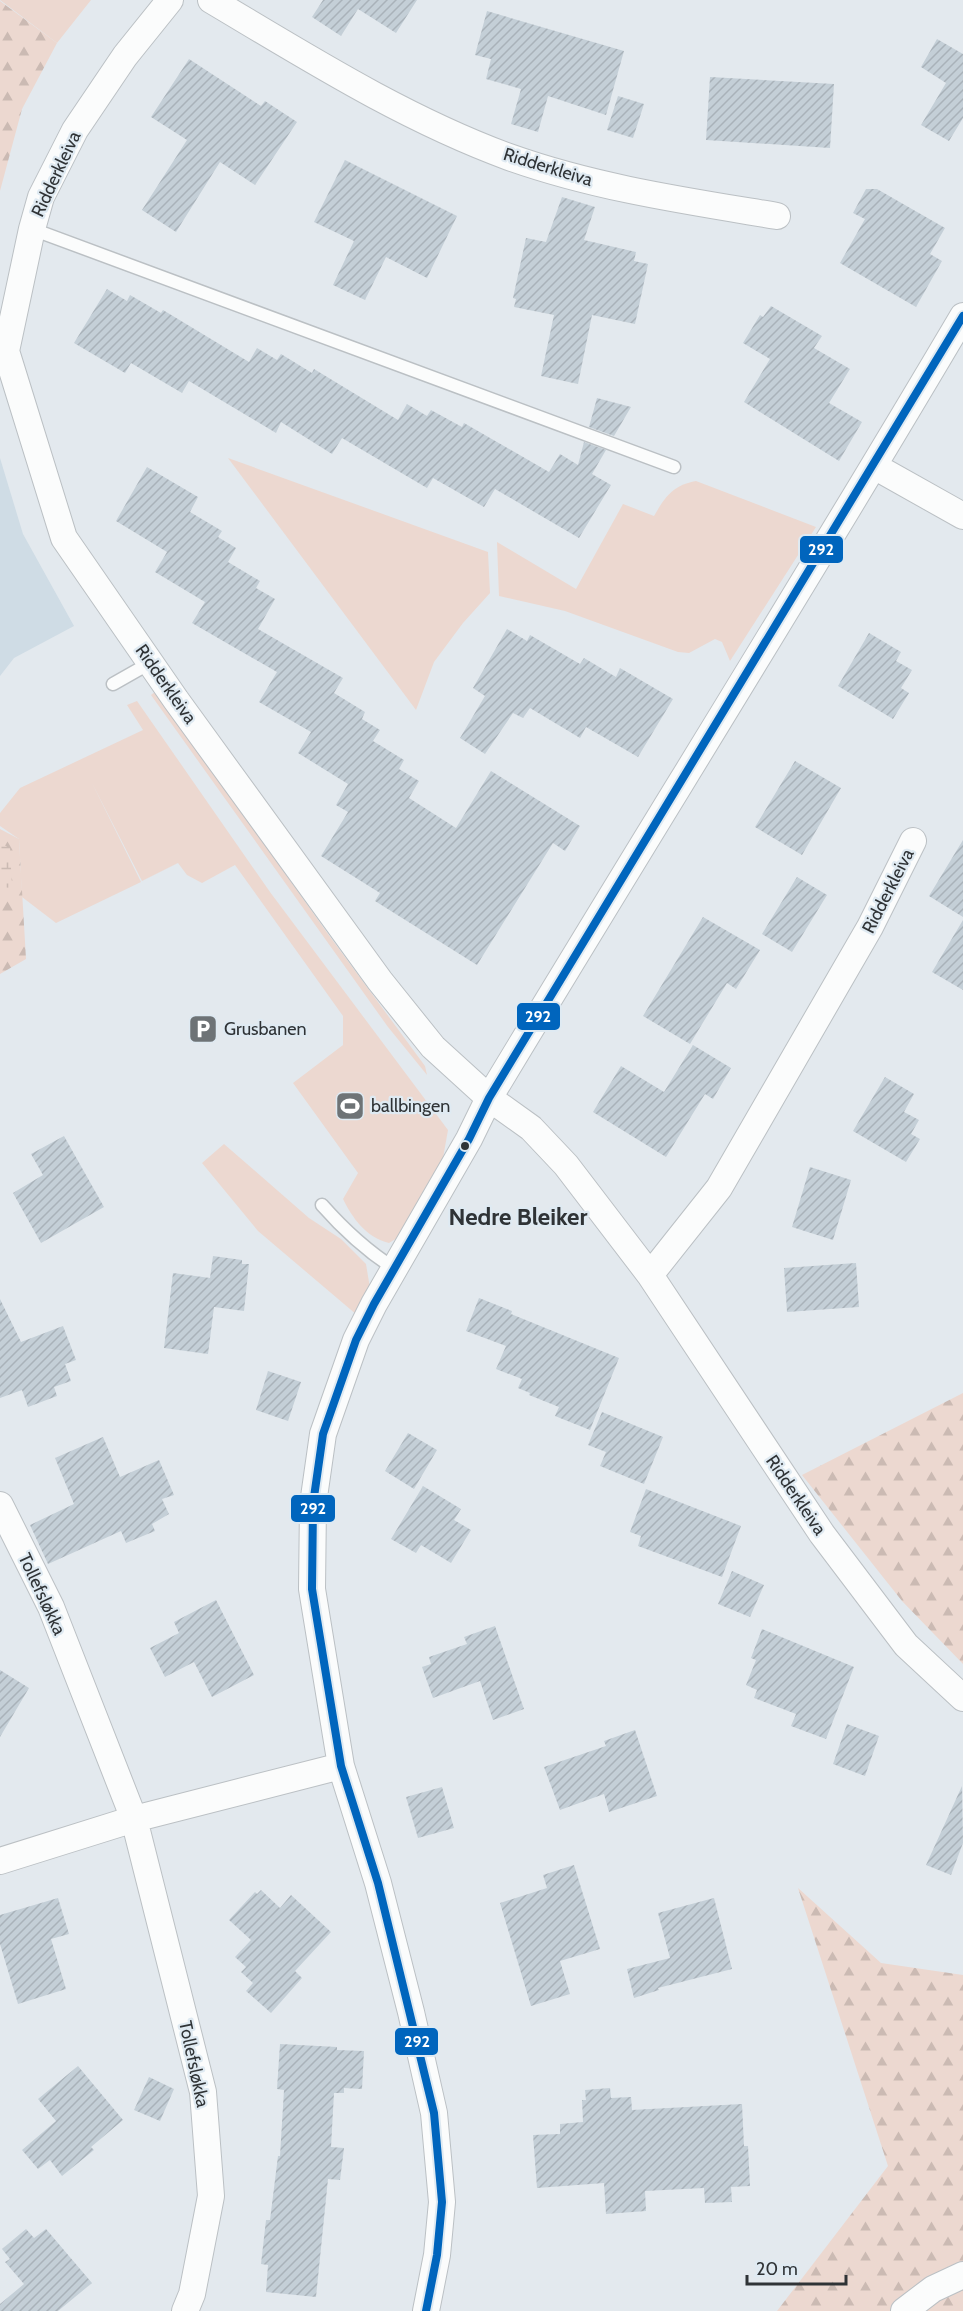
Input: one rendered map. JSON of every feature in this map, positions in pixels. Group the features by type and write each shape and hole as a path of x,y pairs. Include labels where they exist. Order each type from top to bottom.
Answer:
{"street":[{"name":"Ridderkleiva","path":"170,0 125,56 75,130 41,197 32,228 6,351 64,538 150,663 380,981 433,1047 489,1098 531,1128 566,1165 650,1275 822,1534 906,1645 963,1698"},
{"name":"Ridderkleiva","path":"211,0 364,90 417,117 510,157 611,186 777,216"},
{"path":"426,2311 438,2255 442,2202 434,2113 378,1883 341,1766 312,1590 313,1504 323,1434 356,1340 394,1269 470,1139 489,1098 963,316"},
{"path":"874,466 963,516"},
{"name":"Ridderkleiva","path":"650,1275 719,1188 870,927 913,841"},
{"name":"Tollefsløkka","path":"0,1505 51,1607 134,1819 203,2092 211,2196 192,2294 185,2311"},
{"path":"0,1861 134,1819 341,1766"},
{"path":"904,2311 933,2289 963,2275"}],"lane":[{"path":"32,228 674,467"},
{"path":"113,684 150,663"},
{"path":"322,1206 369,1253 394,1269"}],"shaded area":[{"path":"0,458 23,534 74,626 14,658 0,676"}],"green space":[{"path":"0,0 91,0 57,43"},
{"path":"0,1 57,43 22,109 0,191"},
{"path":"228,458 488,552 490,593 463,623 434,662 416,710"},
{"path":"696,481 816,527 730,661 722,642 715,639 689,653 678,652 565,611 499,596 497,542 576,589 623,504 654,516 670,493 681,485"},
{"path":"156,691 328,934 425,1066 427,1075 388,1027 151,695"},
{"path":"137,701 270,892 448,1130 443,1158 407,1232 389,1243 367,1232 347,1206 343,1199 358,1173 293,1083 343,1045 343,1016 235,865 202,883 187,875 178,863 142,881 92,783 141,882 56,923 22,897 19,839 0,826 0,813 20,788 143,730 127,705"},
{"path":"0,829 19,839 26,959 0,974"},
{"path":"0,843 10,848 12,888 0,887"},
{"path":"224,1144 309,1218 341,1239 366,1264 370,1288 357,1315 258,1231 202,1163"},
{"path":"963,1393 963,1664 902,1601 802,1475"},
{"path":"798,1888 881,1963 963,1975 963,2311 777,2311 888,2166"}],"building":[{"path":"323,0 417,0 396,33 358,9 341,36 312,17"},
{"path":"487,11 624,51 606,115 548,96 538,132 511,124 521,89 486,79 491,59 475,55"},
{"path":"937,39 963,54 963,118 949,141 921,125 946,83 921,67"},
{"path":"189,59 261,106 265,101 297,122 255,185 220,162 176,232 142,210 187,140 151,117"},
{"path":"710,77 834,84 830,148 706,140"},
{"path":"618,96 644,104 633,138 607,130"},
{"path":"345,160 457,216 427,278 386,257 365,300 333,285 354,241 314,222"},
{"path":"866,189 877,189 945,228 930,254 942,261 916,307 840,263 865,219 853,213"},
{"path":"562,197 595,207 584,240 636,252 634,261 648,264 635,324 592,315 578,384 541,376 554,315 514,307 516,299 513,298 526,238 546,242"},
{"path":"107,289 127,301 130,295 161,313 163,310 249,362 257,348 277,360 281,354 312,373 314,369 398,420 407,404 427,416 431,410 462,427 464,423 549,472 560,454 578,465 584,442 606,450 592,474 611,485 579,538 495,489 484,507 433,478 427,488 342,438 332,454 281,422 276,433 189,381 182,393 131,363 125,373 74,343"},
{"path":"771,306 822,336 814,348 850,369 829,403 862,422 839,461 744,402 770,359 743,343 760,315 763,317"},
{"path":"597,398 631,407 614,436 589,427"},
{"path":"147,467 198,497 190,512 222,531 218,537 236,548 228,562 260,581 256,588 275,599 258,629 343,678 334,693 365,712 362,719 380,730 373,741 404,760 399,769 419,781 409,798 456,828 491,771 580,826 565,851 553,843 477,965 375,901 380,893 321,856 348,812 336,805 348,784 298,753 311,732 259,702 277,672 192,623 205,602 155,572 167,552 116,521"},
{"path":"507,629 527,641 530,635 580,664 584,658 616,677 620,668 673,699 638,757 586,727 580,738 530,708 523,718 513,713 485,754 460,738 485,696 473,688"},
{"path":"869,633 901,652 896,661 912,670 901,688 909,693 893,719 838,686"},
{"path":"795,761 841,788 802,855 755,827"},
{"path":"963,840 963,917 929,896"},
{"path":"797,877 827,895 792,952 762,934"},
{"path":"703,917 760,950 736,989 727,983 690,1044 643,1016"},
{"path":"963,920 963,990 932,972"},
{"path":"693,1045 731,1068 713,1099 705,1094 666,1157 593,1112 621,1066 664,1092"},
{"path":"885,1077 914,1094 904,1112 919,1120 911,1134 920,1139 906,1162 853,1131"},
{"path":"64,1136 104,1207 41,1243 13,1193 43,1175 31,1154"},
{"path":"810,1167 851,1180 833,1240 792,1227"},
{"path":"213,1256 242,1260 242,1264 249,1264 244,1311 214,1307 208,1354 164,1348 173,1273 210,1278"},
{"path":"856,1263 859,1307 787,1312 784,1268"},
{"path":"479,1298 512,1311 511,1314 619,1358 590,1430 555,1416 559,1407 529,1395 530,1393 518,1388 522,1379 496,1369 506,1346 466,1331"},
{"path":"0,1299 21,1342 63,1326 76,1360 65,1364 71,1381 54,1387 57,1396 28,1407 22,1390 0,1398"},
{"path":"268,1371 301,1382 288,1421 256,1410"},
{"path":"602,1412 663,1437 644,1484 600,1466 606,1452 588,1445"},
{"path":"408,1433 437,1450 414,1489 385,1471"},
{"path":"103,1437 120,1477 159,1460 174,1495 162,1499 169,1514 152,1524 155,1531 126,1543 121,1531 48,1564 30,1525 74,1504 55,1458"},
{"path":"423,1486 461,1509 454,1520 471,1530 451,1563 421,1545 416,1553 391,1539"},
{"path":"646,1489 741,1526 722,1577 638,1546 641,1536 630,1532"},
{"path":"732,1571 764,1585 750,1617 718,1604"},
{"path":"216,1600 254,1675 212,1697 194,1662 165,1677 150,1648 179,1633 174,1622"},
{"path":"495,1626 524,1709 493,1720 480,1681 433,1698 422,1667 431,1664 429,1657 467,1644 464,1637"},
{"path":"762,1629 854,1667 826,1739 791,1726 796,1714 754,1698 757,1690 746,1685 756,1660 751,1658"},
{"path":"0,1670 29,1688 0,1737"},
{"path":"847,1724 879,1736 865,1776 833,1764"},
{"path":"635,1730 657,1796 609,1812 604,1794 560,1810 544,1767 606,1746 604,1741"},
{"path":"962,1786 963,1843 951,1875 926,1865"},
{"path":"442,1787 454,1828 418,1838 406,1797"},
{"path":"574,1865 600,1949 560,1961 570,1994 531,2006 500,1903 547,1888 543,1875"},
{"path":"261,1890 280,1908 291,1895 331,1932 295,1971 302,1978 271,2013 246,1991 253,1983 241,1972 246,1967 235,1957 251,1940 229,1920 255,1892 257,1894"},
{"path":"58,1898 69,1934 51,1939 66,1989 18,2004 0,1944 0,1915"},
{"path":"714,1898 732,1969 658,1988 659,1990 634,1998 627,1969 670,1958 658,1913"},
{"path":"280,2044 364,2051 362,2089 344,2088 344,2093 334,2093 331,2147 344,2148 340,2180 328,2179 316,2297 266,2292 268,2265 261,2264 266,2220 270,2220 278,2156 280,2156 284,2090 277,2089"},
{"path":"78,2066 123,2120 91,2147 94,2150 62,2176 50,2160 38,2169 22,2150 56,2121 38,2099"},
{"path":"149,2077 174,2089 160,2121 134,2110"},
{"path":"610,2088 611,2098 631,2097 632,2110 742,2104 744,2146 748,2146 750,2186 731,2187 732,2202 705,2203 704,2188 645,2191 646,2211 606,2214 604,2183 537,2188 533,2135 560,2134 560,2124 583,2122 582,2100 586,2100 585,2090"},
{"path":"26,2229 34,2238 46,2229 92,2283 58,2311 0,2311 0,2304 24,2284 5,2262 10,2259 2,2249"}],"transit line":[{"name":"292","path":"426,2311 437,2255 442,2202 434,2113 378,1883 341,1766 312,1589 313,1504 323,1434 356,1340 374,1304 469,1139 489,1098 963,316"}],"place":[{"name":"Grusbanen","path":"203,1029"},
{"name":"ballbingen","path":"350,1106"}],"district":[{"name":"Nedre Bleiker","path":"518,1217"}]}
